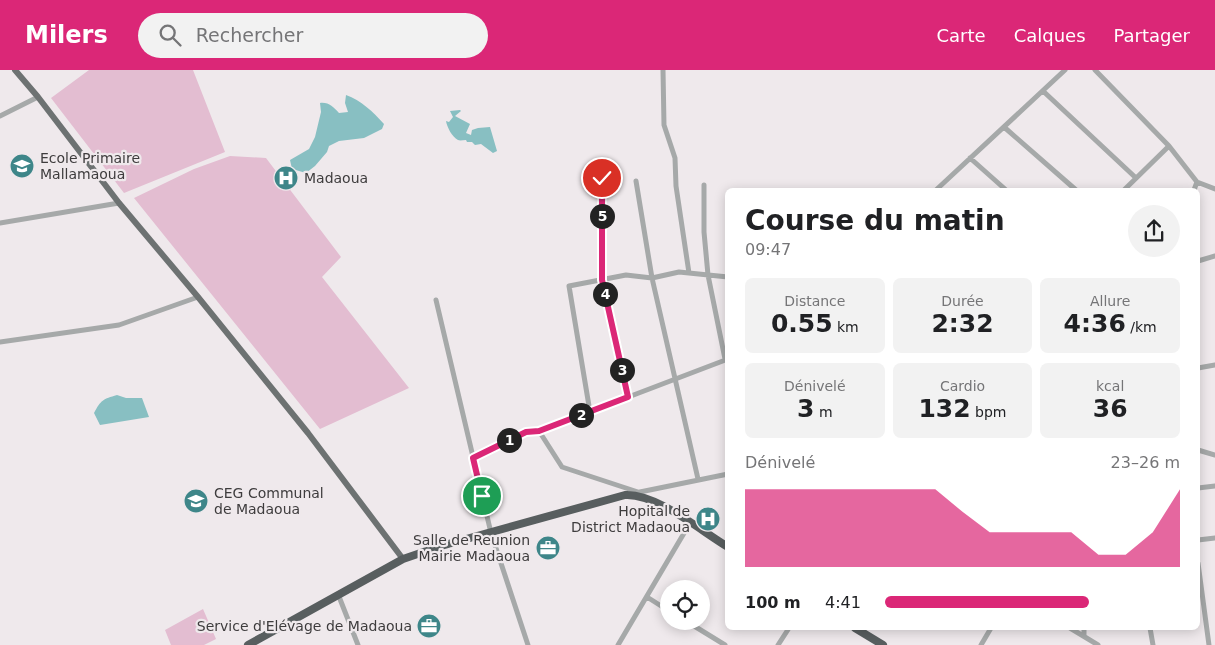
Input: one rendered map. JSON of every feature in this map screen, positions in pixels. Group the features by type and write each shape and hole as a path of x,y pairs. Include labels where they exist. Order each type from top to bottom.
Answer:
{"highway":[{"path":"248,645 403,559 441,546 625,495 635,493 673,511 725,545"},
{"path":"858,630 883,645"}],"main road":[{"path":"15,70 119,203 308,433 403,559"}],"street":[{"path":"663,70 664,125 675,158 676,186 690,273"},
{"path":"938,188 1065,70"},
{"path":"1095,70 1169,146 1198,182 1215,188"},
{"path":"1043,91 1136,178"},
{"path":"0,116 38,97"},
{"path":"1004,127 1074,188"},
{"path":"1126,188 1169,146"},
{"path":"970,158 1004,188"},
{"path":"602,178 602,280 628,397"},
{"path":"636,182 652,278 698,479"},
{"path":"1195,188 1198,182"},
{"path":"704,185 704,232 708,275 725,354"},
{"path":"0,223 119,203"},
{"path":"1200,260 1215,256"},
{"path":"590,412 569,286 626,275 652,278 679,272 725,277"},
{"path":"0,342 119,325 198,297"},
{"path":"436,300 491,533 528,645"},
{"path":"473,458 526,432 539,431 725,359"},
{"path":"1200,368 1215,364"},
{"path":"539,431 562,467 635,493 725,474"},
{"path":"1200,451 1215,455"},
{"path":"1200,488 1215,486"},
{"path":"618,645 690,523"},
{"path":"1200,540 1215,538"},
{"path":"1200,579 1209,645"},
{"path":"338,594 358,645"},
{"path":"646,597 660,606"},
{"path":"701,630 725,645"},
{"path":"778,645 788,630"},
{"path":"981,645 991,630"},
{"path":"1074,630 1098,645"},
{"path":"1084,630 1084,636"},
{"path":"1150,630 1153,645"}],"shaded area":[{"path":"89,70 193,70 225,152 124,193 51,98"},
{"path":"230,156 266,158 341,257 322,277 409,388 320,429 134,198 194,169"},
{"path":"203,609 216,639 204,645 171,645 165,630"}],"water":[{"path":"346,95 362,103 371,111 384,124 382,129 364,138 339,141 329,146 327,152 306,173 292,169 290,160 309,149 315,137 321,112 320,103 328,104 339,113 348,112 345,103"},
{"path":"460,110 455,116 470,124 466,133 471,135 472,130 490,127 497,151 493,153 481,144 475,145 472,142 459,140 454,137 446,121 449,122 453,117 450,111"},
{"path":"117,395 126,398 142,398 149,417 100,425 94,413 96,409 103,401"}],"place":[{"name":"Ecole Primaire Mallamaoua","path":"22,166"},
{"name":"Madaoua","path":"286,178"},
{"name":"CEG Communal de Madaoua","path":"196,501"},
{"name":"Hopital de District Madaoua","path":"708,519"},
{"name":"Salle de Reunion Mairie Madaoua","path":"548,548"},
{"name":"Service d'Elévage de Madaoua","path":"429,626"}],"route":[{"path":"482,496 473,458 526,432 539,431 628,397 602,280 602,178"}]}
